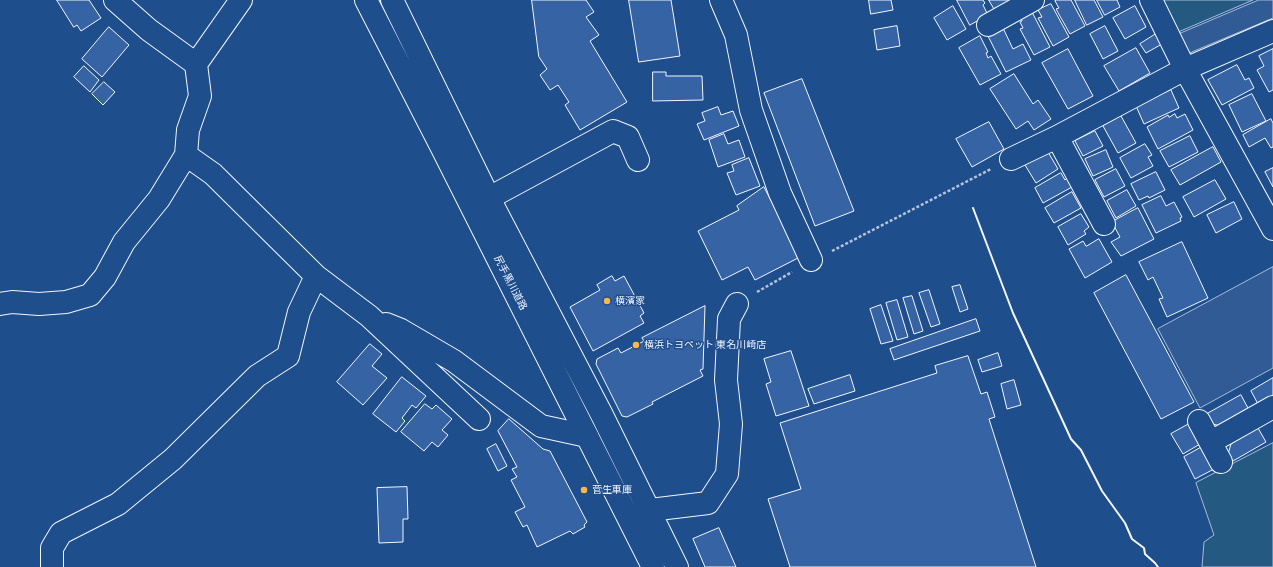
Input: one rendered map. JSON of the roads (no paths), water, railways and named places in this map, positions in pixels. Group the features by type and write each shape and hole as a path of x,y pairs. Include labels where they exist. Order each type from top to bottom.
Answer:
{"street":[{"path":"116,0 149,30 196,64"},
{"path":"0,304 12,302 39,304 66,302 90,295 105,277 124,242 159,199 186,155 188,130 200,96 196,64 241,0"},
{"name":"尻手黒川道路","path":"366,0 653,567"},
{"name":"尻手黒川道路","path":"392,0 489,198 599,408 677,567"},
{"path":"721,0 736,35 751,110 780,193 811,260"},
{"path":"988,25 1033,0"},
{"path":"1151,0 1185,69 1273,229"},
{"path":"1011,159 1057,137 1185,69 1273,31"},
{"path":"489,198 613,130 628,137 638,160"},
{"path":"1057,137 1104,224"},
{"path":"186,155 213,174 316,276 368,316 479,419"},
{"path":"52,567 52,548 61,533 118,504 173,459 256,376 288,356 299,312 316,276"},
{"path":"628,517 650,510 708,503 727,474 731,424 726,380 729,319 737,304"},
{"path":"368,316 401,330 454,361 541,426 587,436"},
{"path":"1211,442 1273,407"},
{"path":"1199,421 1221,462"}],"place":[{"name":"横濱家","path":"607,301"},
{"name":"横浜トヨペット 東名川崎店","path":"636,345"},
{"name":"菅生車庫","path":"584,490"}]}
